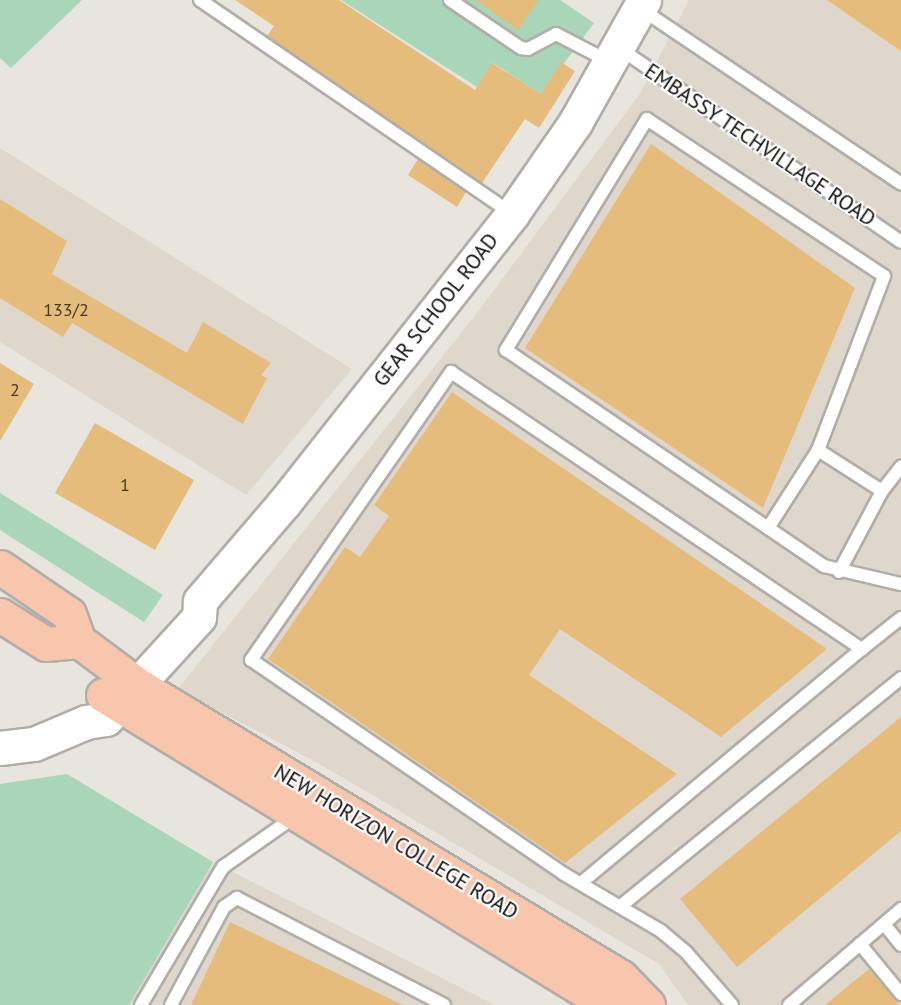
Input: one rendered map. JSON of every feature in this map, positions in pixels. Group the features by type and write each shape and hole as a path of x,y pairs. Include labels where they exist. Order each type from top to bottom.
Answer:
{"main road":[{"name":"GEAR SCHOOL ROAD","path":"0,748 34,744 114,697 199,617 200,601 284,503 512,214 574,123 642,4"},
{"path":"0,567 69,614 79,641 114,697"},
{"path":"0,615 46,644 79,641"},
{"name":"NEW HORIZON COLLEGE ROAD","path":"114,697 300,813 611,998 648,1005"},
{"name":"NEW HORIZON COLLEGE ROAD","path":"114,697 611,998"}],"lane":[{"path":"200,0 512,214"},
{"name":"EMBASSY TECHVILLAGE ROAD","path":"450,0 521,48 528,49 556,34 614,55 897,239"},
{"path":"642,4 901,184"},
{"path":"768,528 818,450 884,276 647,119 506,350 768,528 839,572 901,584"},
{"path":"897,239 901,225"},
{"path":"732,1005 686,952 622,905 581,883 251,660 452,372 862,649"},
{"path":"818,450 882,490"},
{"path":"839,572 882,490 901,467"},
{"path":"581,883 901,618"},
{"path":"622,905 901,678"},
{"path":"141,1005 223,867 300,813"},
{"path":"171,1005 224,907 237,898 444,1005"},
{"path":"789,1005 901,909"},
{"path":"884,924 901,945"},
{"path":"860,944 901,994"}],"shaded area":[{"path":"689,0 901,0 901,1005 688,1005 659,964 323,766 178,689 477,313 639,95"},
{"path":"0,148 352,369 246,495 0,342"},
{"path":"213,862 495,1005 129,1005"}],"green space":[{"path":"0,0 82,0 11,68 0,58"},
{"path":"341,0 560,0 594,23 541,94 493,63 477,87"},
{"path":"0,493 163,595 144,622 0,530"},
{"path":"67,774 213,862 129,1005 0,1005 0,784"}],"building":[{"path":"235,0 339,0 475,90 492,63 541,94 561,62 575,71 539,128 525,119 482,183 267,36 274,26"},
{"path":"476,0 539,0 518,30"},
{"path":"827,0 901,0 901,51"},
{"path":"651,144 855,288 763,508 525,348"},
{"path":"418,159 466,192 457,207 408,175"},
{"path":"0,199 67,241 52,274 187,353 203,322 271,363 261,375 267,378 243,424 72,323 63,337 0,298"},
{"path":"0,363 34,384 0,441"},
{"path":"452,392 827,649 721,737 560,629 529,675 677,774 565,863 268,659 345,547 360,557 389,516 374,505"},
{"path":"95,423 194,480 155,550 55,493"},
{"path":"901,717 901,831 737,967 680,899"},
{"path":"230,922 403,1005 191,1005"},
{"path":"869,969 899,1005 825,1005"}]}
